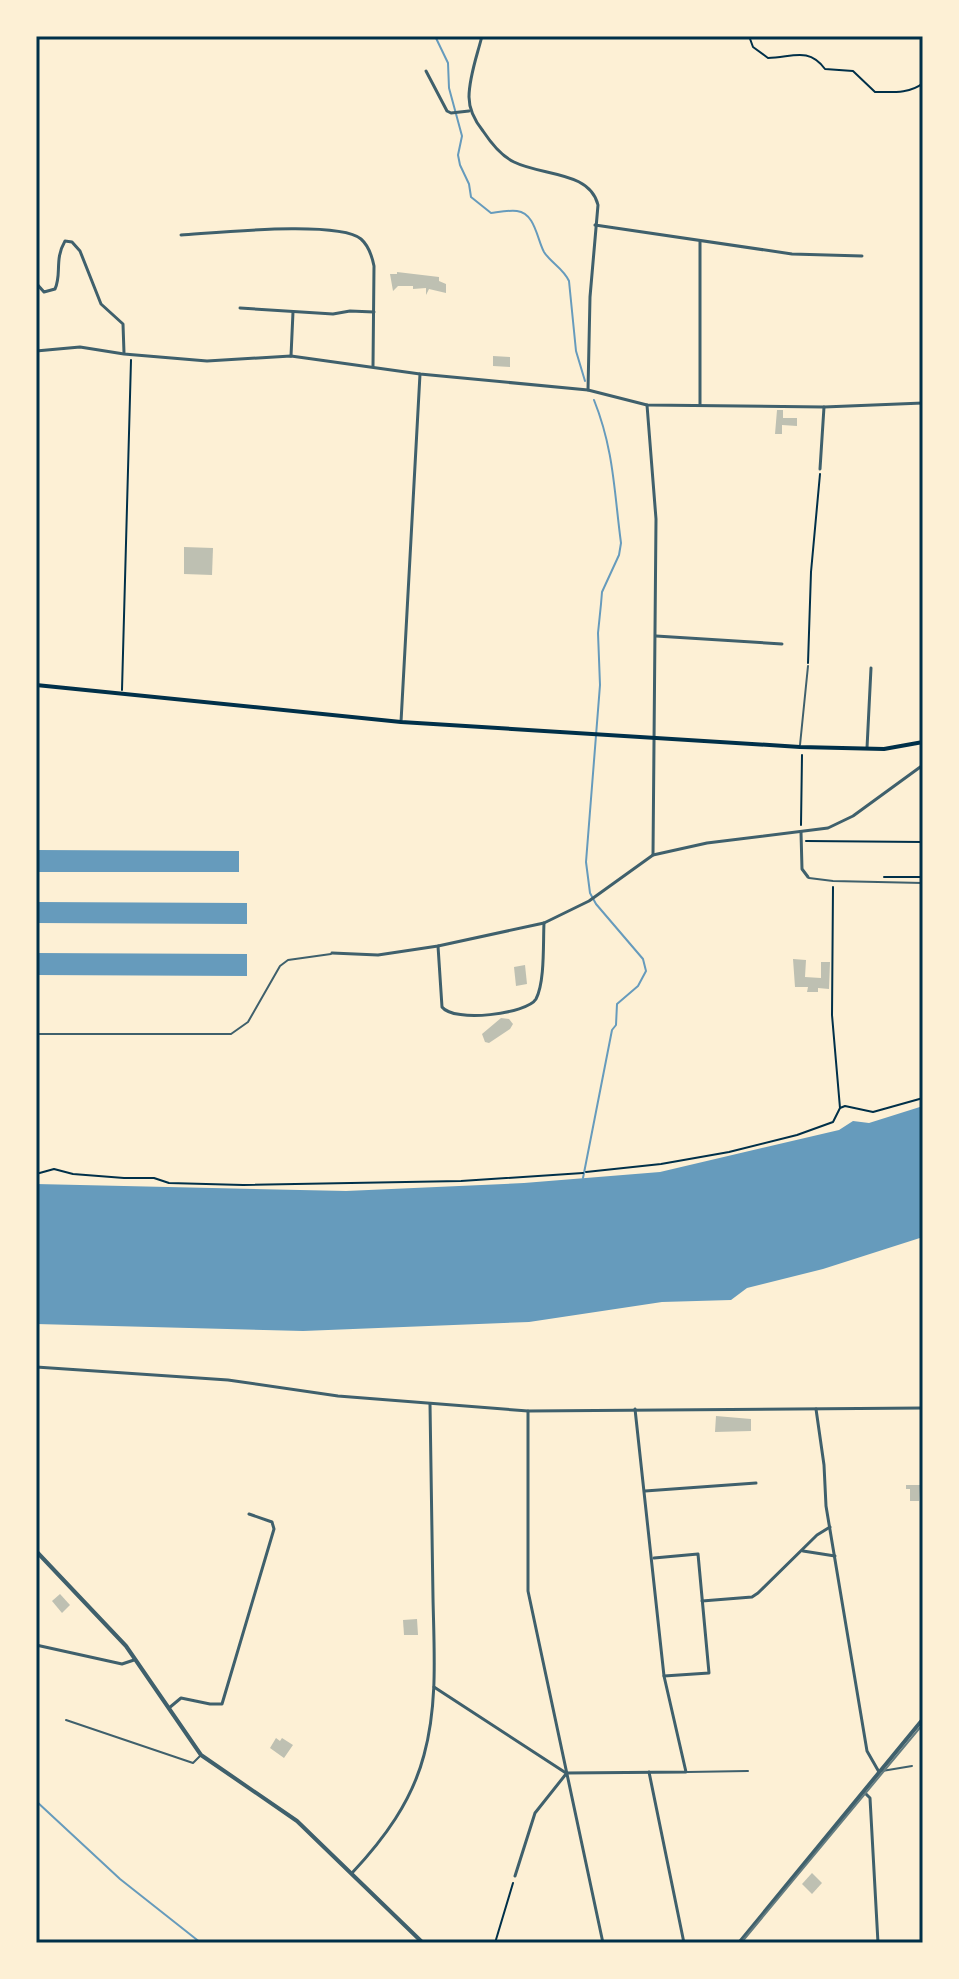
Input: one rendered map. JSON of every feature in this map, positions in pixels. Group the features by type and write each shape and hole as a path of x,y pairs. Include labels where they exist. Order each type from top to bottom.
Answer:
{"main road":[{"path":"36,685 401,722 800,747 867,749 923,742"}],"street":[{"path":"482,36 469,92 471,111 490,141 511,161 543,173 577,180 587,185 596,197 588,390"},
{"path":"426,71 447,111 471,111"},
{"path":"595,225 792,254 862,256"},
{"path":"181,235 332,229 361,239 372,253 374,266 373,366"},
{"path":"36,283 44,292 55,289 59,252 69,239 80,251 101,304 123,324 124,354"},
{"path":"700,242 700,405"},
{"path":"240,308 333,314 374,312"},
{"path":"291,356 293,312"},
{"path":"36,351 80,347 207,361 291,356 420,374 588,390 647,405 824,407 923,403"},
{"path":"401,722 420,374"},
{"path":"647,405 656,519 653,855"},
{"path":"820,469 824,407"},
{"path":"656,636 782,644"},
{"path":"867,749 871,668"},
{"path":"332,953 378,955 438,946 544,923 589,901 653,855 707,843 828,828 853,816 923,765"},
{"path":"801,832 802,869 808,877"},
{"path":"438,946 442,1007 446,1012 466,1017 526,1007 537,997 544,923"},
{"path":"36,1367 228,1380 305,1393 528,1411 923,1408"},
{"path":"352,1873 391,1827 413,1788 425,1753 434,1687 430,1403"},
{"path":"434,1687 566,1773 686,1772 664,1676 635,1409"},
{"path":"816,1409 830,1527 867,1751 879,1772"},
{"path":"528,1411 528,1591 603,1943"},
{"path":"645,1491 756,1483"},
{"path":"169,1708 181,1698 222,1704 274,1529 272,1522 249,1514"},
{"path":"702,1601 758,1593 817,1535 830,1527"},
{"path":"36,1551 126,1646 201,1755 297,1821 423,1943"},
{"path":"803,1551 835,1556"},
{"path":"653,1558 698,1554 709,1673 664,1676"},
{"path":"36,1645 122,1664 135,1659"},
{"path":"739,1943 923,1719"},
{"path":"649,1772 684,1943"},
{"path":"515,1876 535,1813 566,1773"},
{"path":"864,1792 870,1798 878,1943"}],"lane":[{"path":"800,747 808,666"},
{"path":"808,877 833,881 923,883"},
{"path":"36,1034 231,1034 248,1022 275,971 283,963 332,953"},
{"path":"66,1720 193,1763 201,1755"},
{"path":"879,1772 893,1767 912,1766"},
{"path":"686,1772 748,1771"}],"path":[{"path":"749,36 753,47 768,58 797,53 819,61 825,69 853,71 875,92 899,92 918,88 923,83"},
{"path":"122,694 131,355"},
{"path":"808,666 811,572 820,469"},
{"path":"801,832 802,755"},
{"path":"801,841 923,842"},
{"path":"36,1174 54,1169 99,1176 154,1178 169,1183 243,1185 461,1181 661,1164 729,1152 797,1135 833,1122 840,1108 832,1015 833,881"},
{"path":"840,1108 854,1106 873,1112 923,1098"},
{"path":"495,1943 515,1876"}],"water":[{"path":"36,850 239,851 239,872 36,872"},
{"path":"36,902 247,903 247,924 36,923"},
{"path":"36,953 247,954 247,976 36,975"},
{"path":"923,1106 923,1237 823,1269 747,1288 731,1300 662,1302 529,1322 303,1331 36,1324 36,1184 346,1191 524,1183 660,1172 839,1130 853,1121 869,1123"}],"building":[{"path":"397,272 439,277 439,281 446,284 446,293 429,289 426,295 426,288 413,289 413,286 398,286 393,291 390,274"},
{"path":"493,356 510,357 510,367 493,366"},
{"path":"777,410 783,410 783,418 797,418 797,426 782,425 782,434 775,434"},
{"path":"184,547 213,548 212,575 184,574"},
{"path":"793,959 806,960 805,977 821,978 821,962 830,962 829,989 818,988 818,992 807,992 808,987 795,987"},
{"path":"525,965 527,984 516,986 514,967"},
{"path":"501,1018 509,1019 513,1024 510,1029 489,1043 485,1042 482,1034"},
{"path":"716,1416 751,1419 751,1431 715,1432"},
{"path":"906,1485 920,1485 919,1501 910,1501 910,1489 906,1489"},
{"path":"60,1594 70,1605 62,1613 52,1601"},
{"path":"417,1619 418,1635 404,1635 403,1620"},
{"path":"276,1738 293,1745 284,1758 270,1748"},
{"path":"812,1873 822,1883 812,1894 802,1884"}],"waterway":[{"path":"435,36 448,63 449,88 462,136 458,155 471,197 491,213 517,211 528,216 544,252 566,276 576,351 585,381"},
{"path":"583,1178 612,1030 616,1025 617,1004 638,986 646,971 643,959 596,904 590,893 586,862 600,685 598,633 602,592 619,555 621,543 609,454 594,400"},
{"path":"36,1801 120,1879 201,1943"}],"tram line":[{"path":"741,1943 923,1724"}]}
